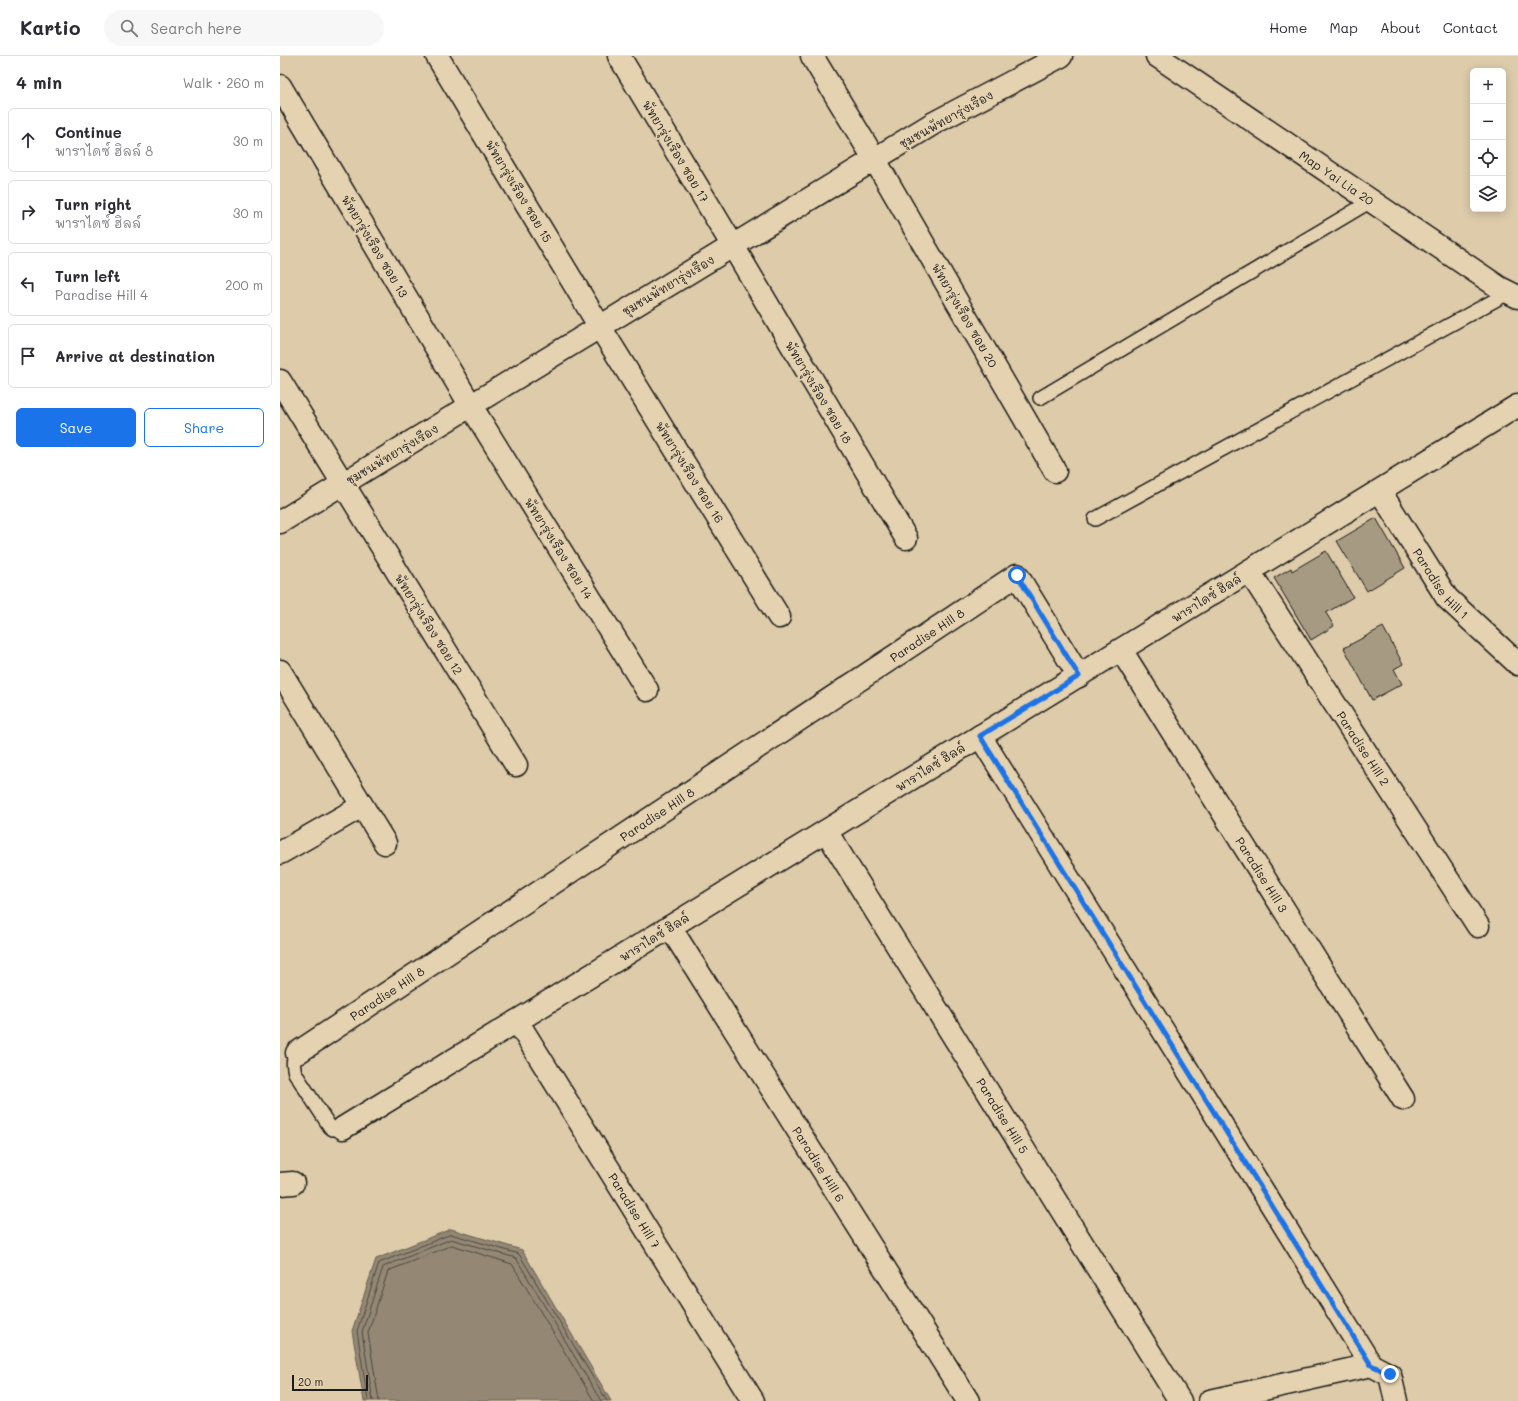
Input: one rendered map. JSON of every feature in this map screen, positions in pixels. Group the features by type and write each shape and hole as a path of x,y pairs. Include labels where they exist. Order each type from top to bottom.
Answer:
{"street":[{"name":"พัทยารุ่งเรือง ซอย 15","path":"437,56 600,327"},
{"name":"พัทยารุ่งเรือง ซอย 17","path":"619,56 733,246"},
{"name":"พัทยารุ่งเรือง ซอย 20","path":"812,56 1055,471"},
{"name":"ชุมชนพัทยารุ่งเรือง","path":"280,522 934,124 1061,56"},
{"name":"Map Yai Lia 20","path":"1157,56 1370,201 1513,295"},
{"name":"พัทยารุ่งเรือง ซอย 13","path":"280,86 471,406"},
{"name":"พัทยารุ่งเรือง ซอย 18","path":"733,246 906,538"},
{"name":"พัทยารุ่งเรือง ซอย 16","path":"600,327 779,617"},
{"name":"พัทยารุ่งเรือง ซอย 12","path":"280,381 516,765"},
{"name":"พัทยารุ่งเรือง ซอย 14","path":"471,406 647,690"},
{"name":"พาราไดซ์ ฮิลล์","path":"343,1128 1518,406"},
{"name":"Paradise Hill 1","path":"1380,491 1447,598 1518,664"},
{"name":"Paradise Hill 2","path":"1249,571 1478,926"},
{"path":"298,1053 1017,575 1079,676"},
{"name":"Paradise Hill 3","path":"1121,650 1403,1099"},
{"path":"280,671 385,843"},
{"path":"980,736 1371,1365 1390,1374 1396,1401"},
{"path":"280,853 362,806"},
{"name":"Paradise Hill 5","path":"826,831 1180,1401"},
{"name":"Paradise Hill 6","path":"670,927 968,1401"},
{"name":"Paradise Hill 7","path":"517,1021 753,1401"},
{"path":"1210,1401 1371,1365"}],"lane":[{"path":"1040,398 1370,201"},
{"path":"1095,519 1513,295"},
{"path":"298,1053 294,1058 293,1065 295,1073 330,1127 333,1129 343,1128"}],"water":[{"path":"451,1229 522,1250 611,1401 364,1401 352,1331 376,1259"}],"building":[{"path":"1376,518 1405,568 1367,591 1337,541"},
{"path":"1326,551 1353,597 1326,613 1334,626 1311,640 1274,578 1291,568 1292,571"},
{"path":"1383,627 1403,664 1394,669 1402,684 1372,700 1344,648"}],"route":[{"path":"1017,575 1079,676 980,736 1371,1365 1390,1374"}]}
